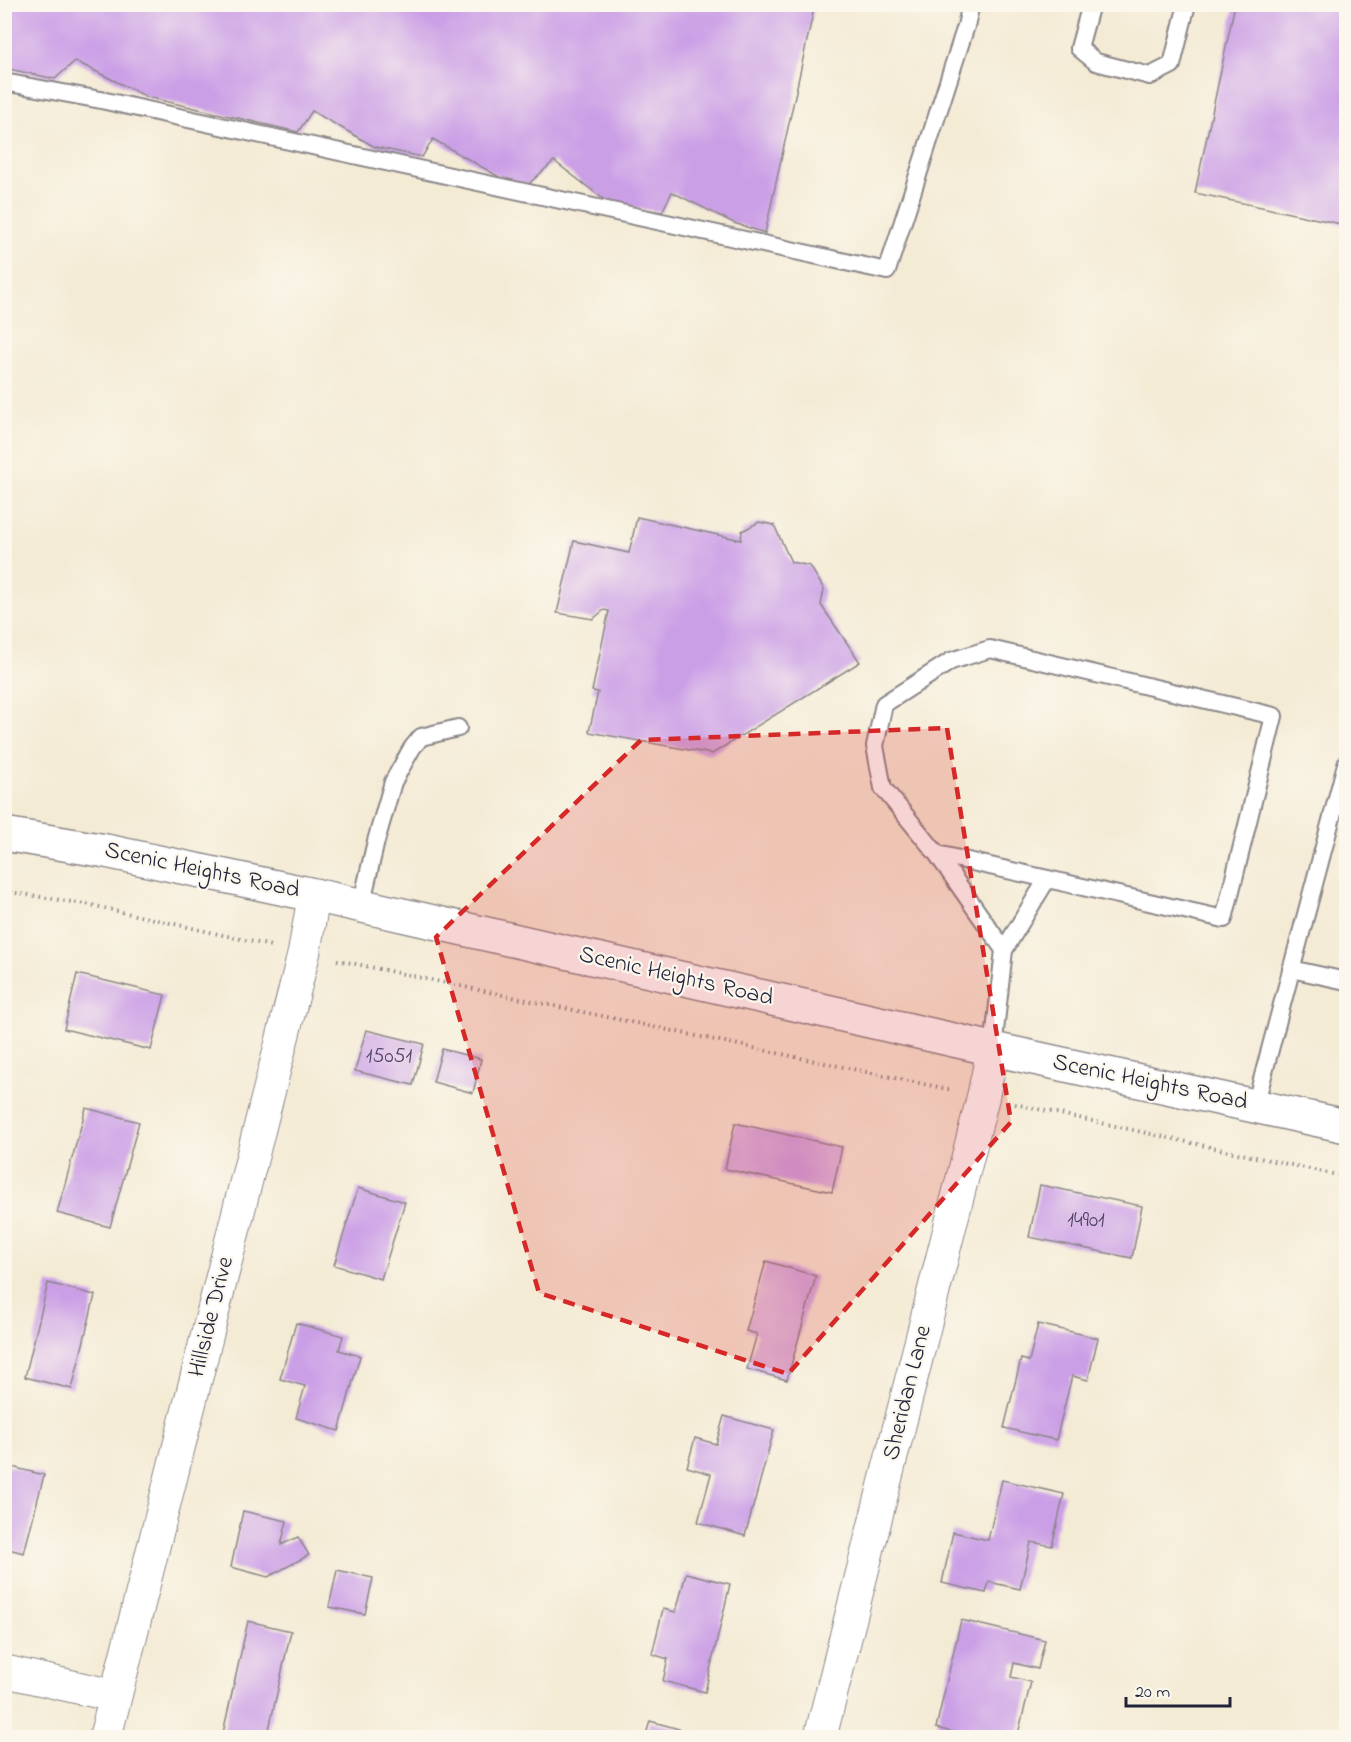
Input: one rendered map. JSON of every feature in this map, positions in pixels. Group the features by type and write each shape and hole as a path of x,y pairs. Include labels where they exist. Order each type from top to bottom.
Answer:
{"street":[{"name":"Scenic Heights Road","path":"4,834 106,850 314,895 993,1049 1347,1126"},
{"name":"Hillside Drive","path":"105,1737 304,953 314,895"},
{"name":"Sheridan Lane","path":"820,1737 983,1097 993,1049"},
{"path":"4,1671 115,1696"}],"lane":[{"path":"4,82 101,100 887,272 966,26 971,4"},
{"path":"1091,4 1079,48 1096,62 1150,76 1172,65 1186,4"},
{"path":"937,854 1224,919 1274,716 990,649 951,661 884,704 875,746 883,788 937,854 1004,950"},
{"path":"361,906 393,782 421,736 458,728"},
{"path":"1255,1106 1347,764"},
{"path":"993,1049 1004,950 1047,879"},
{"path":"1291,969 1347,981"}],"path":[{"path":"4,891 91,905 304,953 983,1097 1347,1178"}],"highlighted area":[{"path":"947,728 1011,1122 788,1374 539,1293 436,937 641,740"}],"building":[{"path":"4,4 815,4 765,233 734,223 672,192 662,212 610,204 554,161 522,190 433,139 422,157 375,147 312,111 298,132 147,97 75,61 55,79 4,68"},
{"path":"1235,4 1346,4 1346,225 1195,193"},
{"path":"637,517 741,540 742,531 759,522 774,525 791,562 810,566 824,589 821,605 860,662 712,754 589,732 598,692 592,691 609,611 604,610 593,619 557,613 574,541 629,553"},
{"path":"77,974 165,995 151,1050 64,1029"},
{"path":"366,1030 424,1044 413,1085 355,1071"},
{"path":"442,1049 481,1059 473,1093 433,1082"},
{"path":"86,1108 139,1122 110,1227 57,1213"},
{"path":"735,1123 842,1147 832,1192 725,1169"},
{"path":"1040,1185 1142,1206 1132,1258 1029,1237"},
{"path":"358,1188 405,1202 381,1279 334,1265"},
{"path":"766,1261 816,1276 787,1380 747,1369 757,1334 746,1331"},
{"path":"48,1283 95,1295 72,1389 25,1377"},
{"path":"296,1323 343,1336 339,1350 360,1356 339,1431 296,1418 305,1386 280,1379"},
{"path":"1038,1324 1098,1338 1088,1380 1072,1376 1056,1440 1004,1428 1021,1359 1029,1361"},
{"path":"724,1416 774,1430 745,1536 698,1522 711,1474 687,1467 695,1438 716,1444"},
{"path":"4,1465 44,1475 24,1553 4,1548"},
{"path":"1002,1480 1064,1494 1052,1546 1031,1542 1020,1589 989,1582 986,1593 942,1583 953,1532 988,1540"},
{"path":"243,1511 287,1521 281,1545 298,1537 309,1555 268,1577 231,1567"},
{"path":"337,1570 373,1578 365,1614 329,1607"},
{"path":"686,1573 730,1584 705,1692 663,1681 668,1659 652,1654 663,1609 676,1612"},
{"path":"961,1620 1045,1640 1038,1669 1014,1663 1011,1677 1031,1682 1017,1738 978,1738 936,1728"},
{"path":"248,1621 291,1631 267,1738 245,1738 223,1733"},
{"path":"650,1721 690,1732 689,1738 645,1738"}]}
